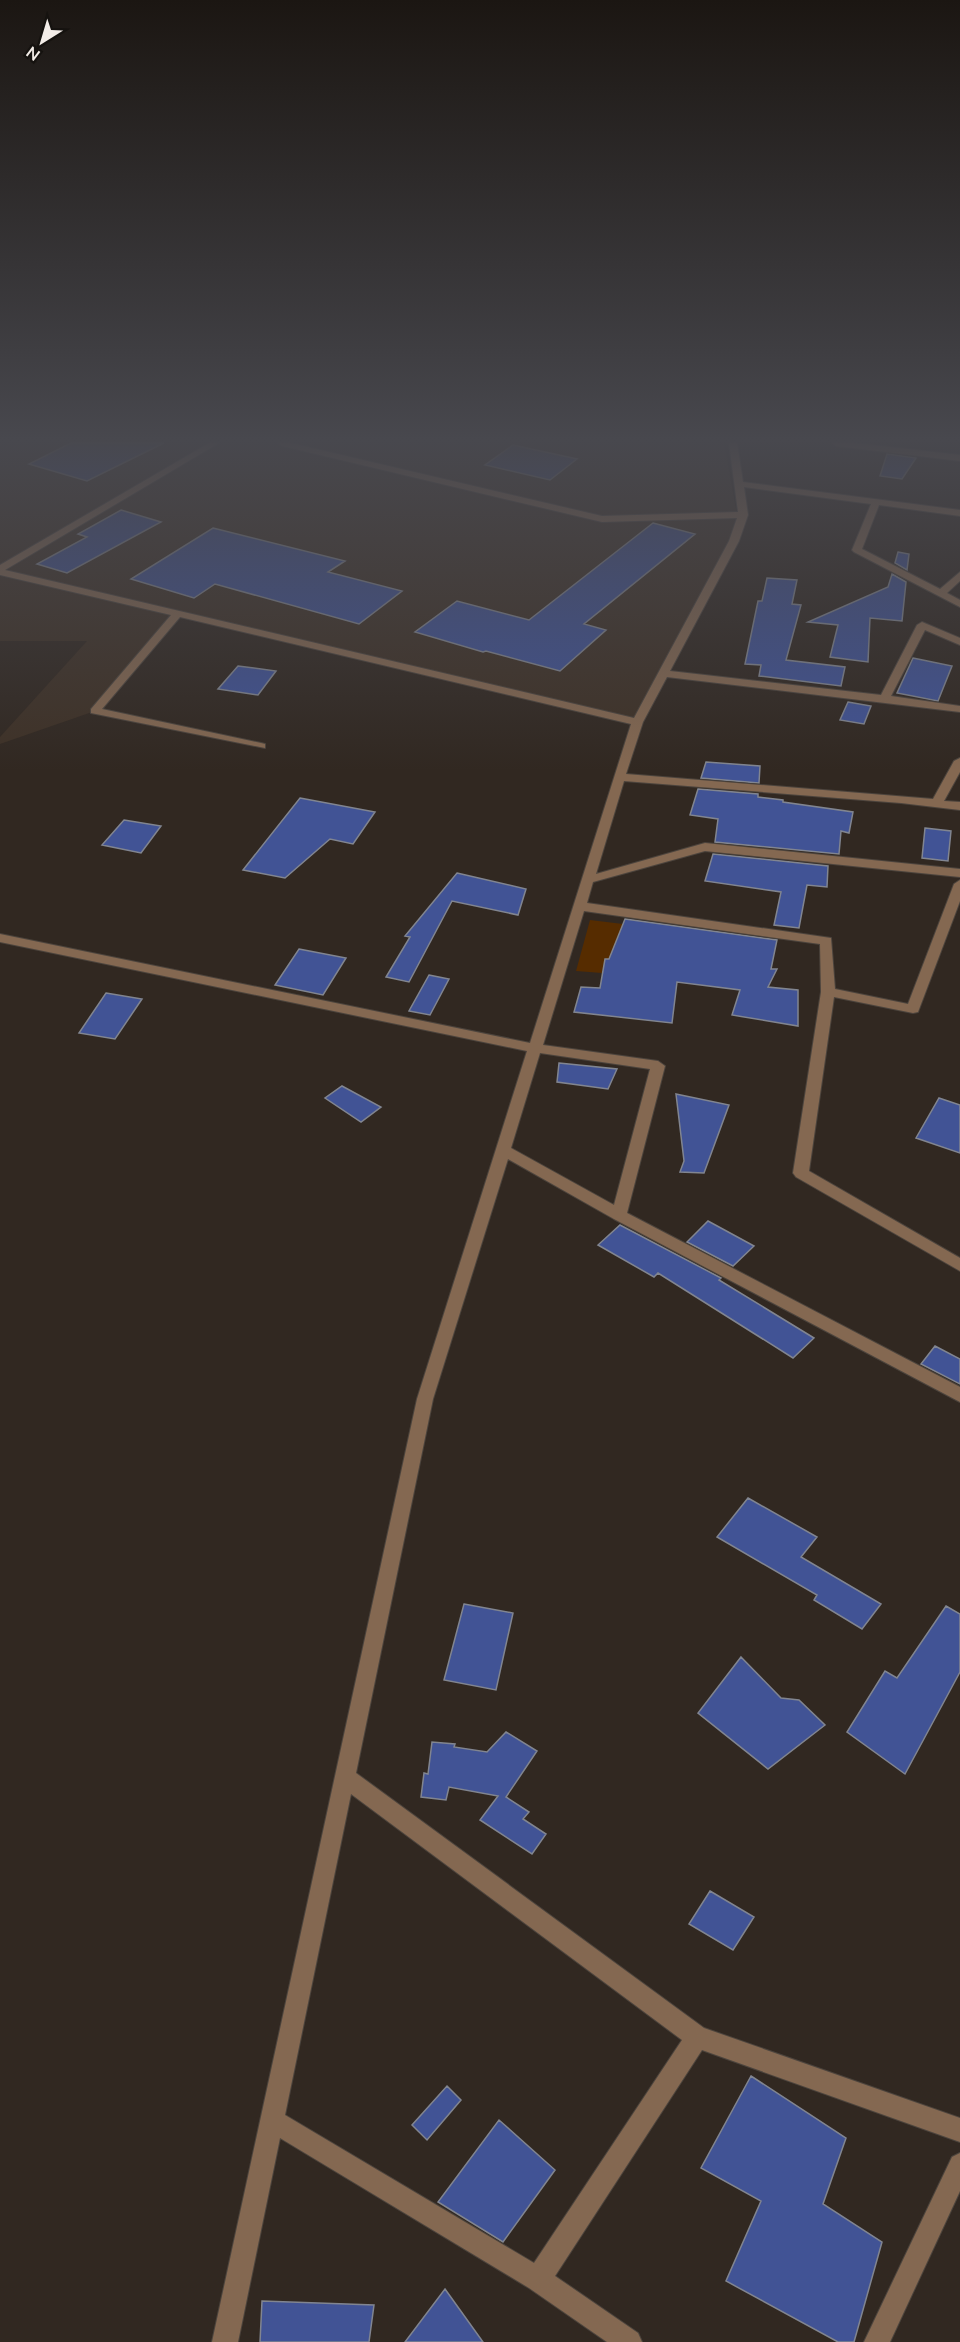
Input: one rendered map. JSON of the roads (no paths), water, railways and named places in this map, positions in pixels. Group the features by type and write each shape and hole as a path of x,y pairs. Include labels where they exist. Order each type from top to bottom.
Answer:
{"street":[{"path":"0,571 31,552"},
{"path":"225,2342 425,1400 637,722 728,552"},
{"path":"861,552 960,604"},
{"path":"0,571 637,722"},
{"path":"941,594 960,575"},
{"path":"177,614 95,711 261,746"},
{"path":"885,698 922,625 960,642"},
{"path":"663,673 950,705 960,709"},
{"path":"937,803 960,761"},
{"path":"620,777 960,806"},
{"path":"588,880 705,847 960,873"},
{"path":"828,992 913,1009 960,884"},
{"path":"579,906 826,941 828,992 801,1173 960,1265"},
{"path":"0,938 534,1048 658,1066 619,1215"},
{"path":"503,1150 619,1215 960,1395"},
{"path":"345,1777 697,2037 960,2130"},
{"path":"538,2279 697,2037"},
{"path":"272,2120 538,2279 628,2342"},
{"path":"877,2342 960,2165"}]}
